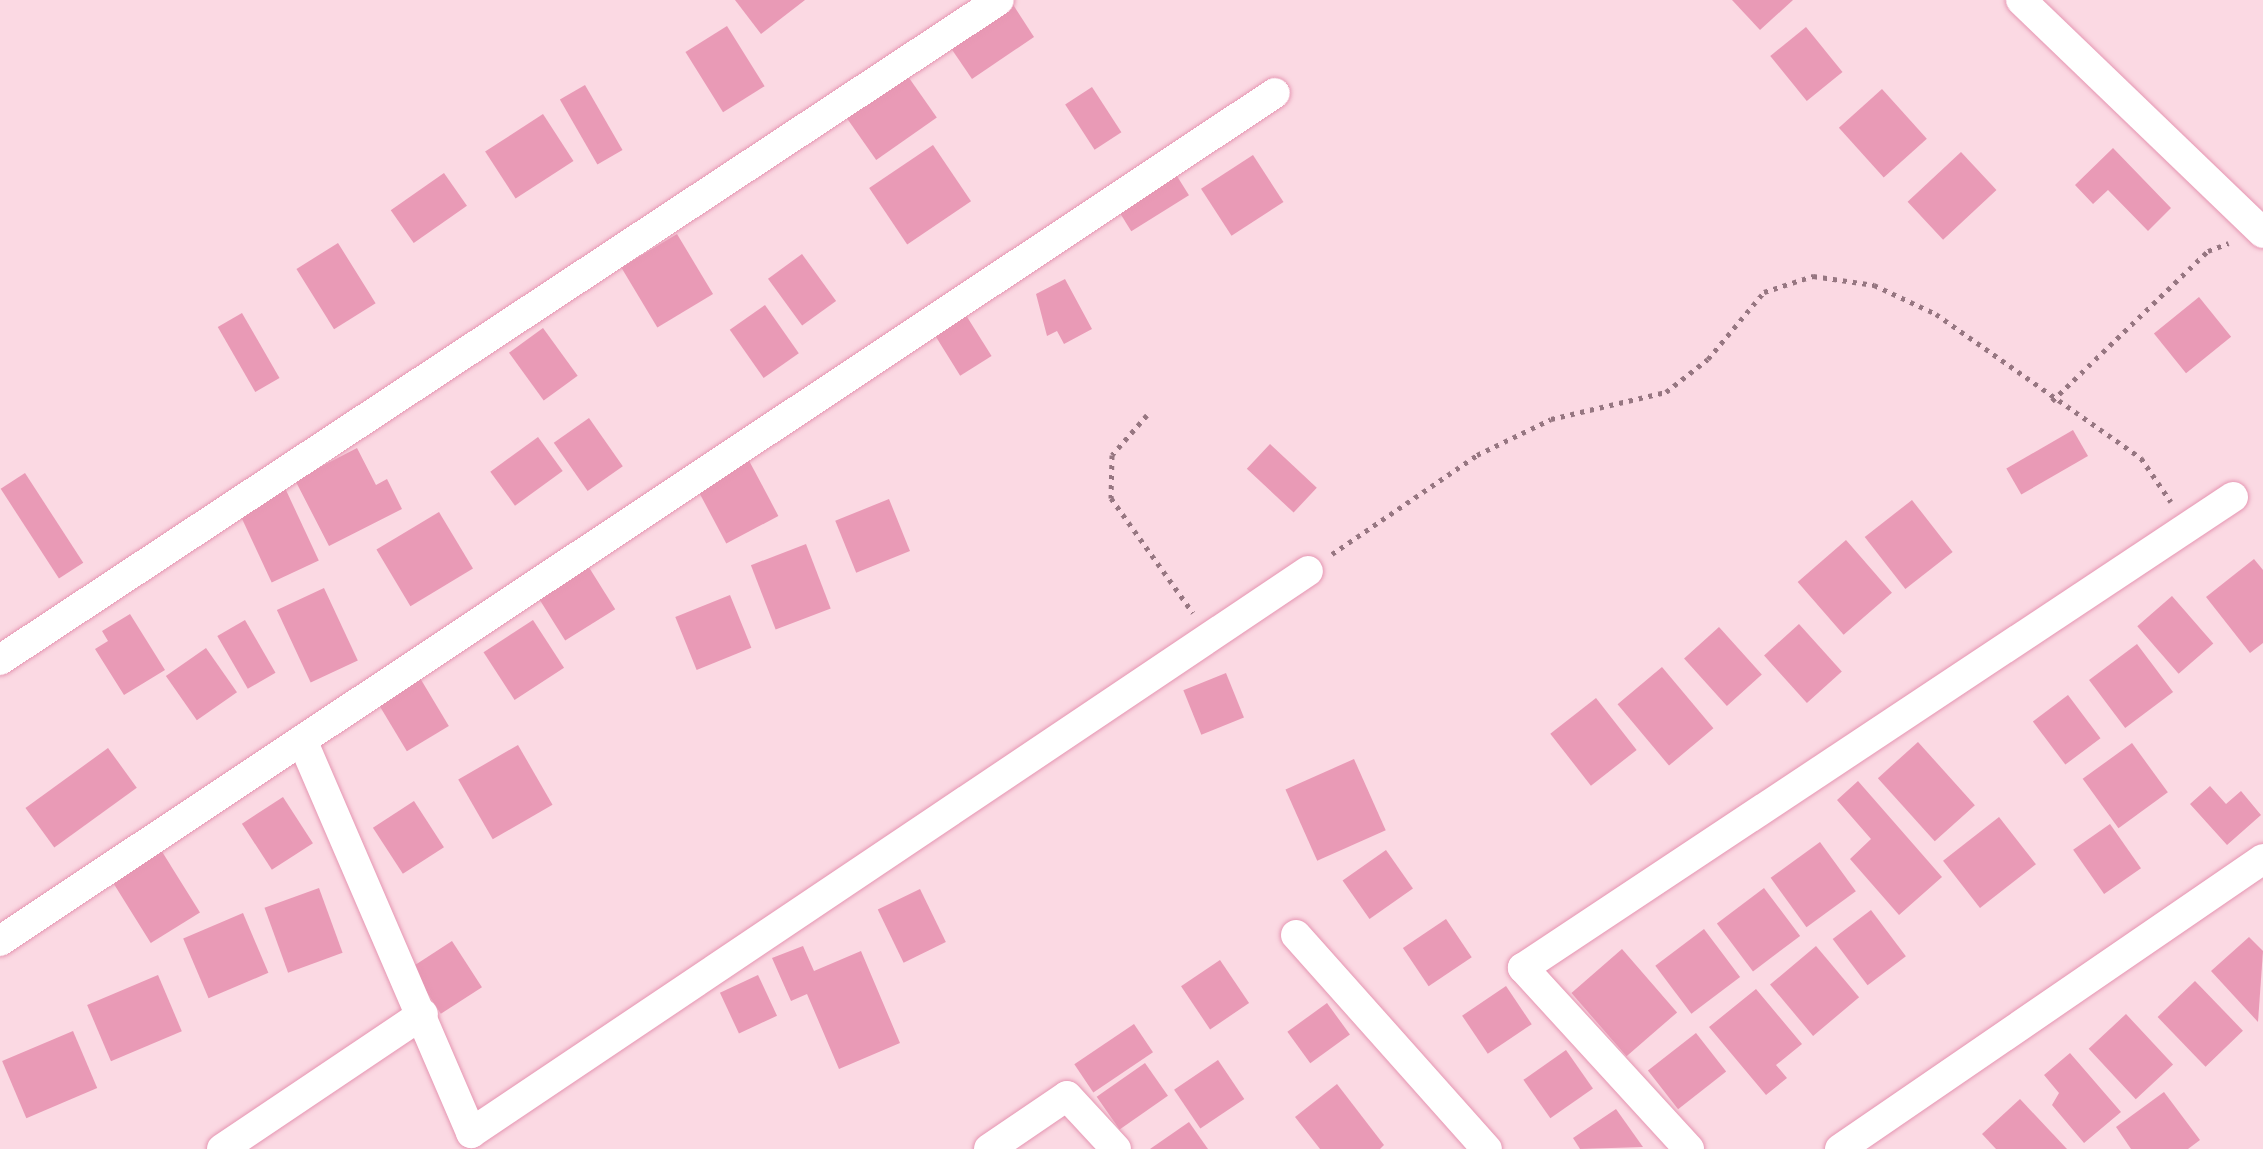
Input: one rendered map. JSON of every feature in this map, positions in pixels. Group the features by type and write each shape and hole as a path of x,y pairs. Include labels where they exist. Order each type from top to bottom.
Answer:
{"street":[{"path":"0,660 999,0"},
{"path":"2021,0 2262,232"},
{"path":"0,941 1275,93"},
{"path":"1689,1149 1523,968 2233,497"},
{"path":"302,740 423,1014 471,1133 1308,571"},
{"path":"1840,1149 2263,859"},
{"path":"1296,935 1487,1149"},
{"path":"222,1149 423,1014"},
{"path":"989,1149 1067,1096 1116,1149"}],"path":[{"path":"2052,401 2208,251 2262,232"},
{"path":"1308,571 1477,455 1551,419 1666,392 1708,359 1764,292 1813,276 1874,285 1936,314 2052,401 2141,458 2188,527"},
{"path":"1147,415 1112,455 1111,498 1209,637"}],"building":[{"path":"735,0 805,0 761,34"},
{"path":"1010,0 1034,37 972,79 942,35"},
{"path":"1732,0 1793,0 1760,30"},
{"path":"727,26 765,86 723,112 685,52"},
{"path":"1806,27 1843,72 1807,101 1770,56"},
{"path":"907,75 937,118 876,160 846,117"},
{"path":"585,85 622,150 597,164 560,100"},
{"path":"1092,87 1121,132 1095,150 1065,104"},
{"path":"1882,89 1927,139 1884,178 1839,128"},
{"path":"543,114 573,161 516,199 485,152"},
{"path":"933,145 971,201 907,244 869,188"},
{"path":"2113,148 2171,208 2148,231 2108,190 2093,204 2075,185"},
{"path":"1961,152 1996,190 1943,240 1908,202"},
{"path":"1253,155 1283,202 1232,236 1201,189"},
{"path":"1172,168 1189,195 1131,231 1114,204"},
{"path":"444,173 467,206 414,243 391,210"},
{"path":"677,234 713,294 657,327 621,267"},
{"path":"338,243 376,303 334,329 296,269"},
{"path":"802,254 836,301 802,326 768,279"},
{"path":"1065,279 1092,329 1064,344 1057,331 1047,336 1036,294"},
{"path":"2199,297 2231,337 2186,373 2154,334"},
{"path":"765,305 799,353 764,378 730,330"},
{"path":"964,312 992,356 960,376 933,332"},
{"path":"242,313 280,378 255,392 218,327"},
{"path":"543,328 578,376 544,400 509,353"},
{"path":"589,418 623,466 588,491 554,443"},
{"path":"2073,430 2088,456 2021,494 2006,468"},
{"path":"538,437 563,471 515,506 490,472"},
{"path":"1270,444 1317,488 1294,513 1247,469"},
{"path":"357,448 376,485 387,479 402,509 329,546 295,480"},
{"path":"746,455 778,516 726,544 694,483"},
{"path":"25,473 83,563 59,579 1,489"},
{"path":"285,488 319,561 272,582 238,510"},
{"path":"889,499 910,551 856,573 835,521"},
{"path":"1912,500 1953,552 1905,589 1865,537"},
{"path":"439,512 473,569 410,606 376,550"},
{"path":"1846,540 1892,593 1844,635 1798,582"},
{"path":"806,544 831,608 776,630 751,565"},
{"path":"2254,559 2263,570 2263,643 2250,653 2206,597"},
{"path":"585,561 615,609 565,641 535,592"},
{"path":"324,588 358,661 311,682 277,610"},
{"path":"730,595 751,648 697,670 675,617"},
{"path":"2172,596 2213,644 2179,674 2137,626"},
{"path":"130,614 165,670 124,695 95,649 108,641 102,631"},
{"path":"245,620 276,673 248,689 217,636"},
{"path":"533,620 564,668 515,700 484,652"},
{"path":"1799,624 1842,672 1807,703 1764,655"},
{"path":"1719,627 1762,675 1727,706 1684,658"},
{"path":"2137,644 2173,692 2125,728 2089,680"},
{"path":"206,648 237,692 197,720 166,676"},
{"path":"1662,667 1713,728 1669,766 1618,704"},
{"path":"1226,673 1244,718 1201,735 1183,690"},
{"path":"420,678 449,726 407,751 378,703"},
{"path":"2068,695 2100,738 2065,765 2033,721"},
{"path":"1596,698 1637,750 1591,786 1550,734"},
{"path":"1918,742 1975,805 1935,841 1878,778"},
{"path":"2132,743 2168,792 2119,828 2083,779"},
{"path":"518,745 552,805 493,839 458,780"},
{"path":"108,748 137,788 54,848 25,808"},
{"path":"1354,759 1386,830 1317,861 1285,790"},
{"path":"1858,781 1942,877 1899,915 1850,859 1871,839 1837,800"},
{"path":"2210,786 2226,804 2241,791 2261,815 2227,845 2190,804"},
{"path":"283,797 313,843 272,870 242,824"},
{"path":"414,801 444,847 403,874 373,828"},
{"path":"1999,817 2036,864 1980,908 1943,861"},
{"path":"2110,824 2141,868 2104,894 2073,850"},
{"path":"156,842 200,912 151,943 107,873"},
{"path":"1820,842 1856,891 1807,927 1771,878"},
{"path":"1386,850 1413,889 1370,919 1343,880"},
{"path":"319,888 343,953 288,973 264,908"},
{"path":"1764,888 1800,936 1753,971 1717,924"},
{"path":"920,889 946,942 904,963 878,910"},
{"path":"1871,910 1906,956 1868,985 1833,939"},
{"path":"243,913 268,973 209,998 183,938"},
{"path":"1446,919 1472,957 1429,986 1403,948"},
{"path":"1704,929 1740,977 1691,1014 1655,966"},
{"path":"2249,937 2263,951 2258,1022 2211,971"},
{"path":"452,941 482,987 441,1014 411,968"},
{"path":"803,946 814,971 861,951 900,1043 839,1069 807,994 791,1001 772,958"},
{"path":"1816,946 1859,997 1813,1036 1770,985"},
{"path":"1622,949 1677,1012 1627,1056 1571,993"},
{"path":"1220,960 1249,1003 1210,1029 1181,986"},
{"path":"158,975 182,1031 111,1061 87,1005"},
{"path":"758,975 777,1016 739,1034 720,993"},
{"path":"2195,981 2243,1031 2206,1067 2158,1017"},
{"path":"1506,986 1532,1024 1488,1054 1462,1016"},
{"path":"1756,989 1802,1044 1776,1065 1787,1078 1766,1095 1709,1027"},
{"path":"1327,1003 1350,1035 1310,1063 1287,1032"},
{"path":"2126,1014 2173,1064 2136,1099 2089,1049"},
{"path":"1134,1024 1153,1052 1093,1092 1074,1064"},
{"path":"73,1031 97,1088 26,1118 2,1061"},
{"path":"1696,1033 1726,1072 1678,1109 1648,1071"},
{"path":"1566,1050 1593,1089 1550,1118 1523,1080"},
{"path":"2070,1053 2121,1112 2084,1143 2052,1105 2059,1093 2044,1075"},
{"path":"1218,1060 1244,1099 1200,1129 1174,1090"},
{"path":"1145,1063 1168,1096 1120,1130 1097,1097"},
{"path":"1337,1084 1384,1145 1380,1149 1320,1149 1295,1117"},
{"path":"2164,1092 2200,1140 2188,1149 2131,1149 2116,1127"},
{"path":"2020,1099 2067,1149 1996,1149 1982,1134"},
{"path":"1616,1109 1643,1147 1580,1149 1573,1138"},
{"path":"1189,1122 1208,1149 1150,1149"}]}
